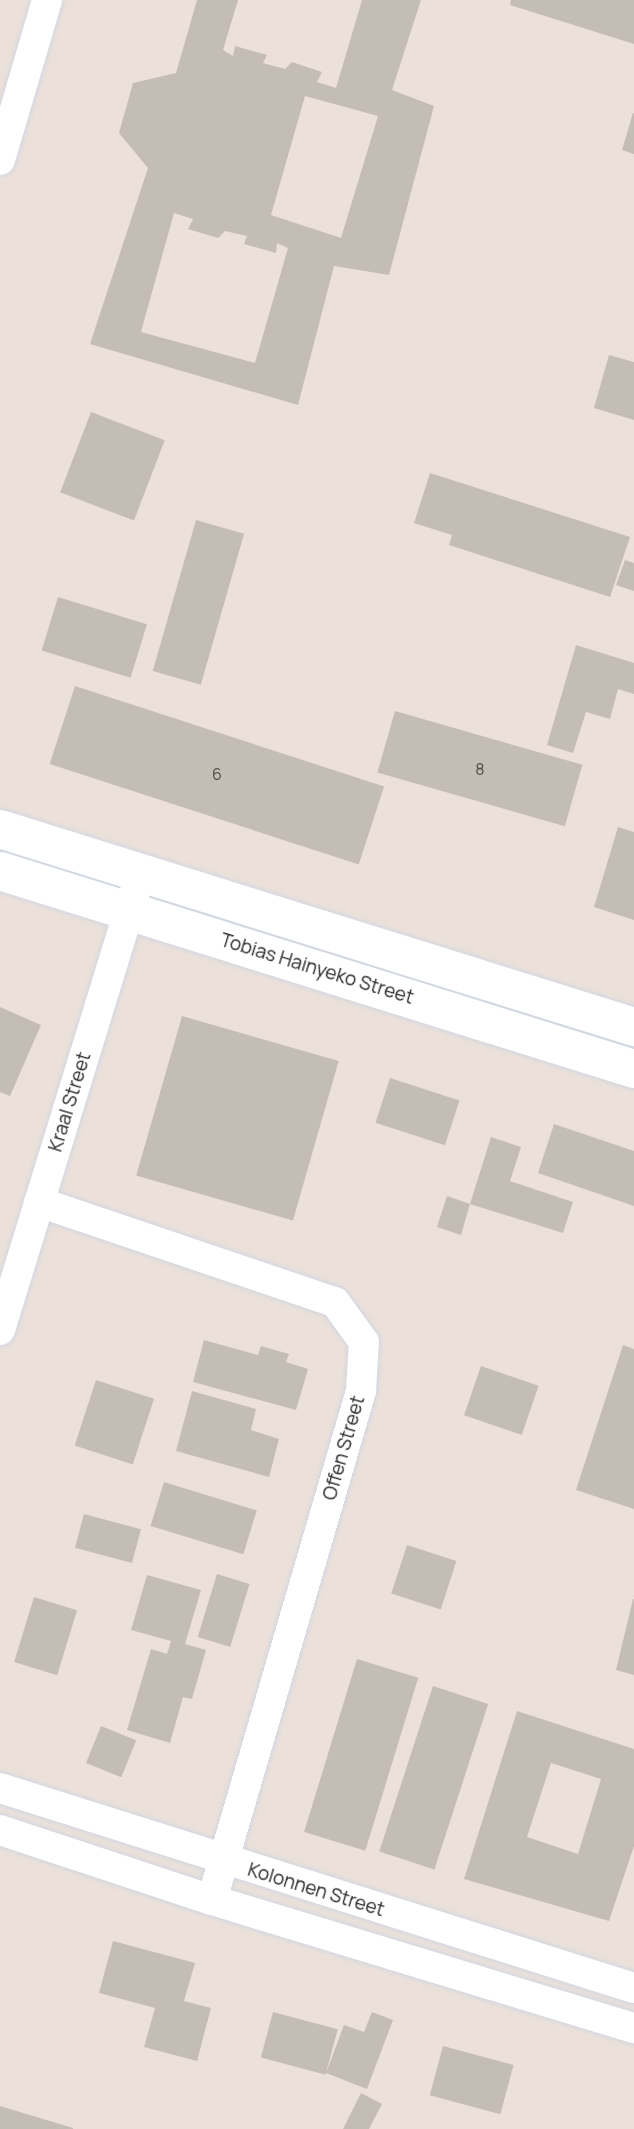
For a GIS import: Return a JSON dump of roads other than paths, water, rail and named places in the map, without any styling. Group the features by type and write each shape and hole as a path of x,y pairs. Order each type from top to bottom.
{"street":[{"path":"0,160 47,0"},
{"name":"Tobias Hainyeko Street","path":"0,829 140,875 634,1027"},
{"name":"Tobias Hainyeko Street","path":"0,871 634,1069"},
{"name":"Kraal Street","path":"0,1330 140,875"},
{"name":"Offen Street","path":"39,1202 335,1302 364,1342 360,1391 221,1861 212,1900"},
{"name":"Kolonnen Street","path":"0,1788 221,1861 634,1987"},
{"name":"Kolonnen Street","path":"0,1830 212,1900 634,2028"}]}
